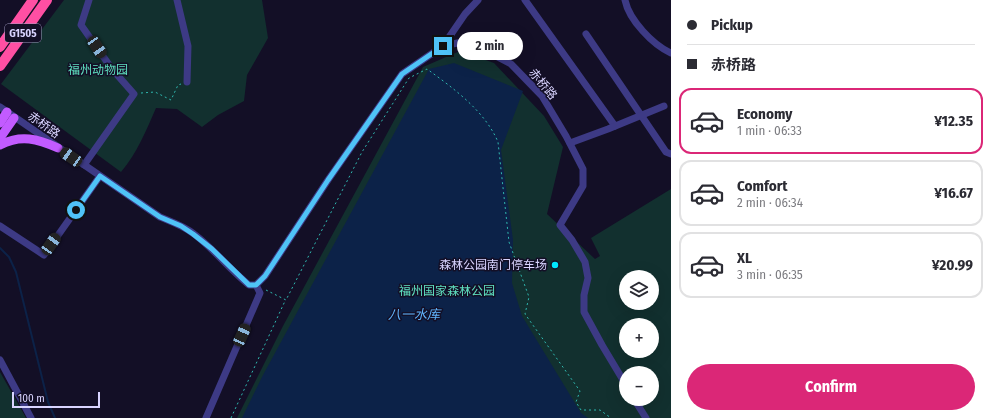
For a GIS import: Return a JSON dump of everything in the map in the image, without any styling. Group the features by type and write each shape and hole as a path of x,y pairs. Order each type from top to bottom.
{"highway":[{"name":"G1505","path":"0,47 33,0"},
{"name":"G1505","path":"0,66 47,0"}],"main road":[{"path":"0,123 7,112"},
{"path":"0,138 7,112"},
{"path":"0,145 15,139 39,140 58,148"}],"street":[{"path":"84,166 134,94 112,70 81,25 89,0"},
{"path":"177,0 188,46 187,82"},
{"path":"443,46 465,14 478,0"},
{"path":"526,0 615,126"},
{"path":"625,0 635,20 648,38 671,53"},
{"path":"586,34 666,152 671,154"},
{"name":"赤桥路","path":"7,112 160,217 181,226 193,234 212,249 249,285 256,285 265,276 328,180 402,74 443,46 467,40 511,64 542,96 570,143 583,169 583,186 560,225 572,240 585,262 588,278 584,295 584,312 619,373"},
{"path":"570,143 664,106"},
{"path":"0,226 44,255 100,176"},
{"path":"206,418 260,293 256,285"},
{"path":"0,360 31,418"},
{"path":"638,406 646,418"}],"path":[{"path":"231,418 286,300 362,152 409,78 427,69 457,91 494,132 498,142 509,242 529,297 525,314 580,391 576,402 581,410 600,410 612,418"},
{"path":"134,94 155,92 171,100 178,85 187,82"},
{"path":"256,285 286,300"}],"green space":[{"name":"福州动物园","path":"64,0 262,0 268,38 247,75 244,101 218,115 202,127 177,109 156,108 145,133 127,165 121,172 1,84"},
{"name":"八一水库","path":"460,51 494,63 544,116 563,147 547,214 595,259 600,256 591,238 671,189 671,418 237,418 283,326 423,67"},
{"path":"0,372 26,418 0,418"}],"water":[{"name":"八一水库","path":"454,63 523,91 501,150 513,240 512,283 522,316 581,413 588,418 242,418 262,377 429,69"}],"waterway":[{"path":"0,248 9,257 16,272 48,402 55,418"}],"place":[{"name":"森林公园南门停车场","path":"555,265"}],"route":[{"path":"76,210 100,176 160,217 181,226 193,234 212,249 249,285 256,285 265,276 328,180 402,74 443,46"}],"park label":[{"name":"福州国家森林公园","path":"447,291"}]}
